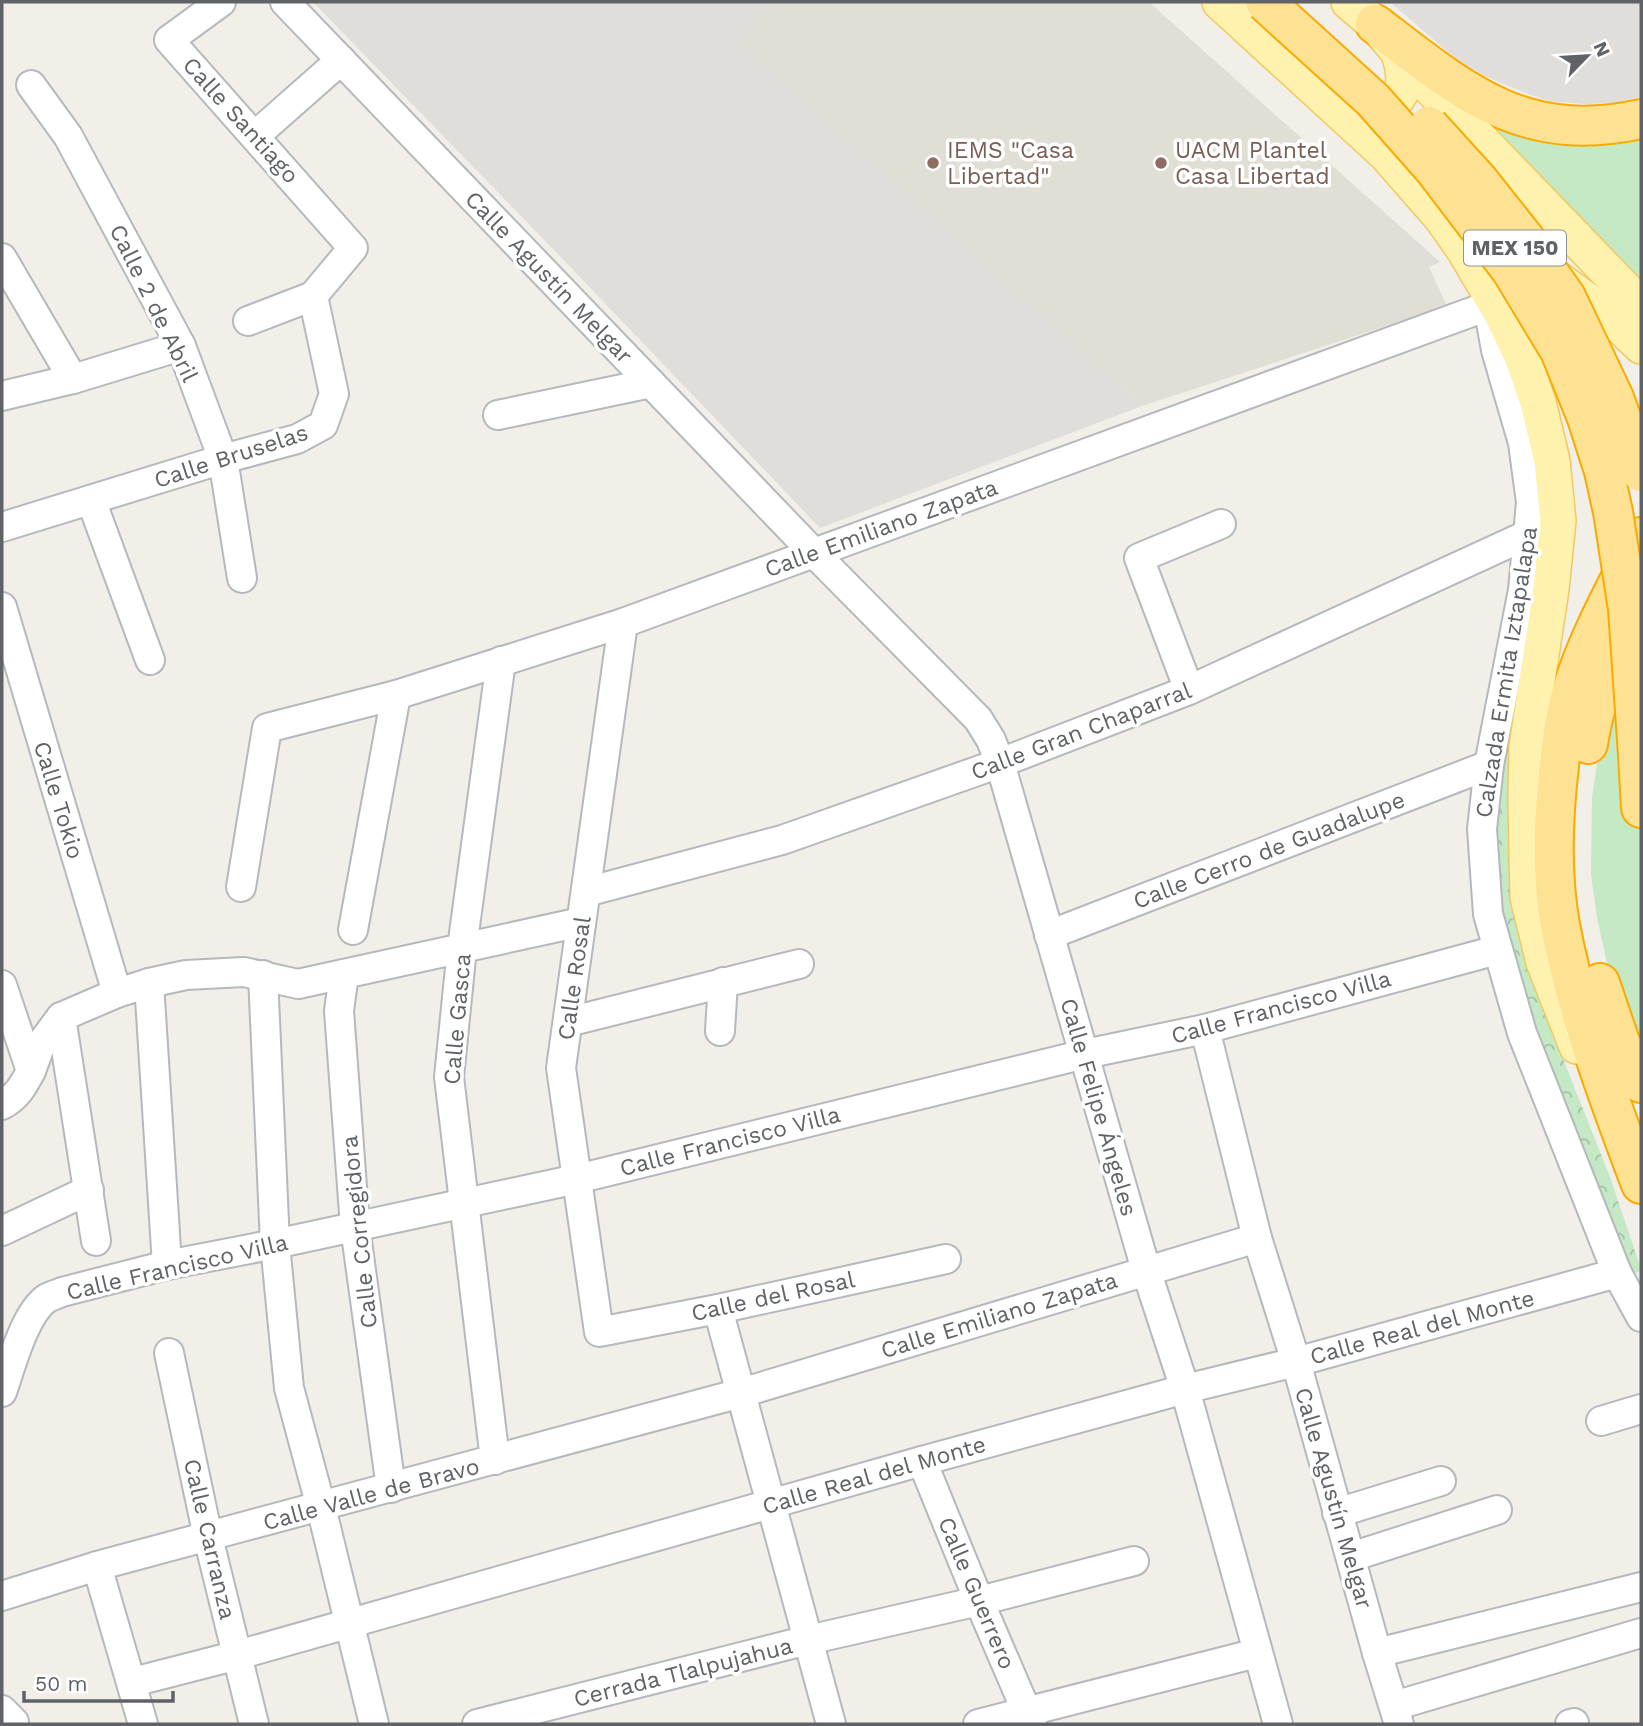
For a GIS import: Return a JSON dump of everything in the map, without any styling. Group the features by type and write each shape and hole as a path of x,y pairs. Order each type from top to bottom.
{"highway":[{"path":"1265,2 1373,100 1434,169 1510,270 1560,352 1587,418 1604,471 1613,512 1628,609 1641,808"},
{"path":"1297,2 1381,78 1437,134 1525,239 1566,297 1614,398 1641,472"},
{"path":"1374,25 1444,76 1487,103 1529,120 1597,126 1641,119"},
{"path":"1625,1092 1576,991 1560,923 1555,861 1555,796 1563,731 1577,672 1641,537"},
{"path":"1625,1092 1620,1042 1601,985 1578,873 1581,805 1592,720 1606,672 1641,591"},
{"path":"1638,755 1641,701"},
{"name":"Calzada Ermita Iztapalapa","path":"1625,1092 1641,1184"}],"main road":[{"name":"Calzada Ermita Iztapalapa","path":"1220,2 1386,154 1441,218 1465,251 1522,356 1538,402 1552,461 1529,646 1528,897 1544,962 1572,1038 1625,1092"},
{"path":"1322,96 1349,106 1372,109 1391,103 1404,89 1404,65 1374,25"},
{"path":"1374,25 1424,81 1641,306"},
{"name":"MEX 150","path":"1386,154 1615,321 1641,346"}],"street":[{"name":"Calle Santiago","path":"221,2 169,40 256,135 353,248 313,296"},
{"name":"Calle Agustín Melgar","path":"285,2 813,552"},
{"path":"256,135 341,60"},
{"name":"Calle 2 de Abril","path":"31,85 68,136 181,346 223,458 242,578"},
{"path":"2,258 73,379"},
{"path":"248,321 313,296"},
{"name":"Calle Bruselas","path":"2,527 223,458 297,439 323,425 334,394 313,296"},
{"name":"Calle Emiliano Zapata","path":"241,887 267,728 396,695 623,623 1492,304"},
{"path":"2,396 73,379 181,346"},
{"path":"498,415 651,383"},
{"path":"90,500 150,660"},
{"path":"1189,691 1139,558 1221,524"},
{"name":"Calle Gran Chaparral","path":"586,892 782,840 1189,691 1543,528"},
{"name":"Calle Felipe Ángeles","path":"813,552 978,719 1000,762 1146,1270 1185,1389 1278,1724"},
{"name":"Calle Tokio","path":"2,607 117,993"},
{"name":"Calle Rosal","path":"599,1332 561,1068 623,623"},
{"name":"Calzada Ermita Iztapalapa","path":"1529,646 1489,765 1482,829 1488,914 1522,1032 1617,1273 1641,1317"},
{"name":"Calle Gasca","path":"495,1460 462,1204 449,1077 462,948 501,661"},
{"path":"353,930 396,695"},
{"name":"Calle Cerro de Guadalupe","path":"1049,935 1489,765"},
{"path":"2,1105 13,1099 27,1079 41,1044 61,1017 117,993 186,975 214,972 244,972 298,985 581,922"},
{"name":"Calle Francisco Villa","path":"4,1381 26,1327 47,1298 167,1265 578,1179 1085,1054 1205,1029 1497,950"},
{"path":"568,1022 799,964"},
{"name":"Calle Corregidora","path":"344,974 339,1011 355,1227 391,1488"},
{"path":"263,975 275,1244 289,1388 374,1724"},
{"path":"719,1031 723,982"},
{"path":"149,984 167,1265"},
{"path":"2,985 27,1079"},
{"path":"61,1017 96,1241"},
{"name":"Calle Agustín Melgar","path":"1205,1029 1257,1238 1296,1362 1377,1653 1397,1715"},
{"path":"2,1231 89,1190"},
{"name":"Calle Emiliano Zapata","path":"741,1393 1257,1238"},
{"name":"Calle del Rosal","path":"599,1332 946,1259"},
{"name":"Calle Real del Monte","path":"133,1682 238,1655 922,1461 1617,1273"},
{"path":"718,1309 831,1724"},
{"name":"Calle Carranza","path":"169,1353 208,1537 254,1724"},
{"name":"Calle Valle de Bravo","path":"2,1596 97,1566 741,1393"},
{"path":"1601,1421 1641,1409"},
{"name":"Calle Guerrero","path":"922,1461 1030,1717"},
{"path":"1337,1513 1441,1481"},
{"path":"1351,1558 1497,1510"},
{"path":"979,1601 1134,1561"},
{"path":"97,1566 144,1724"},
{"path":"1377,1653 1641,1587"},
{"name":"Cerrada Tlalpujahua","path":"477,1724 808,1640 979,1601"},
{"path":"1397,1715 1641,1633"},
{"path":"978,1724 1030,1717 1257,1653"}],"shaded area":[{"path":"313,2 775,2 740,42 1142,406 820,528"},
{"name":"UACM Plantel Casa Libertad","path":"775,2 1149,2 1440,262 1429,267 1447,306 1142,406 739,42"},
{"path":"1390,2 1641,2 1641,97 1613,103 1584,104 1549,101 1530,95 1487,77 1456,59"}],"green space":[{"path":"1465,103 1641,130 1641,279 1613,254"},
{"path":"1518,678 1525,681 1509,818 1511,849 1533,972 1546,1016 1610,1177 1641,1269 1628,1275 1530,1024 1507,947 1496,879 1495,803"},
{"path":"1627,684 1641,763 1641,1058 1610,976 1597,918 1591,874 1592,798 1603,721"}],"place":[{"name":"IEMS \"Casa Libertad\"","path":"933,163"},
{"name":"UACM Plantel Casa Libertad","path":"1161,163"}]}
